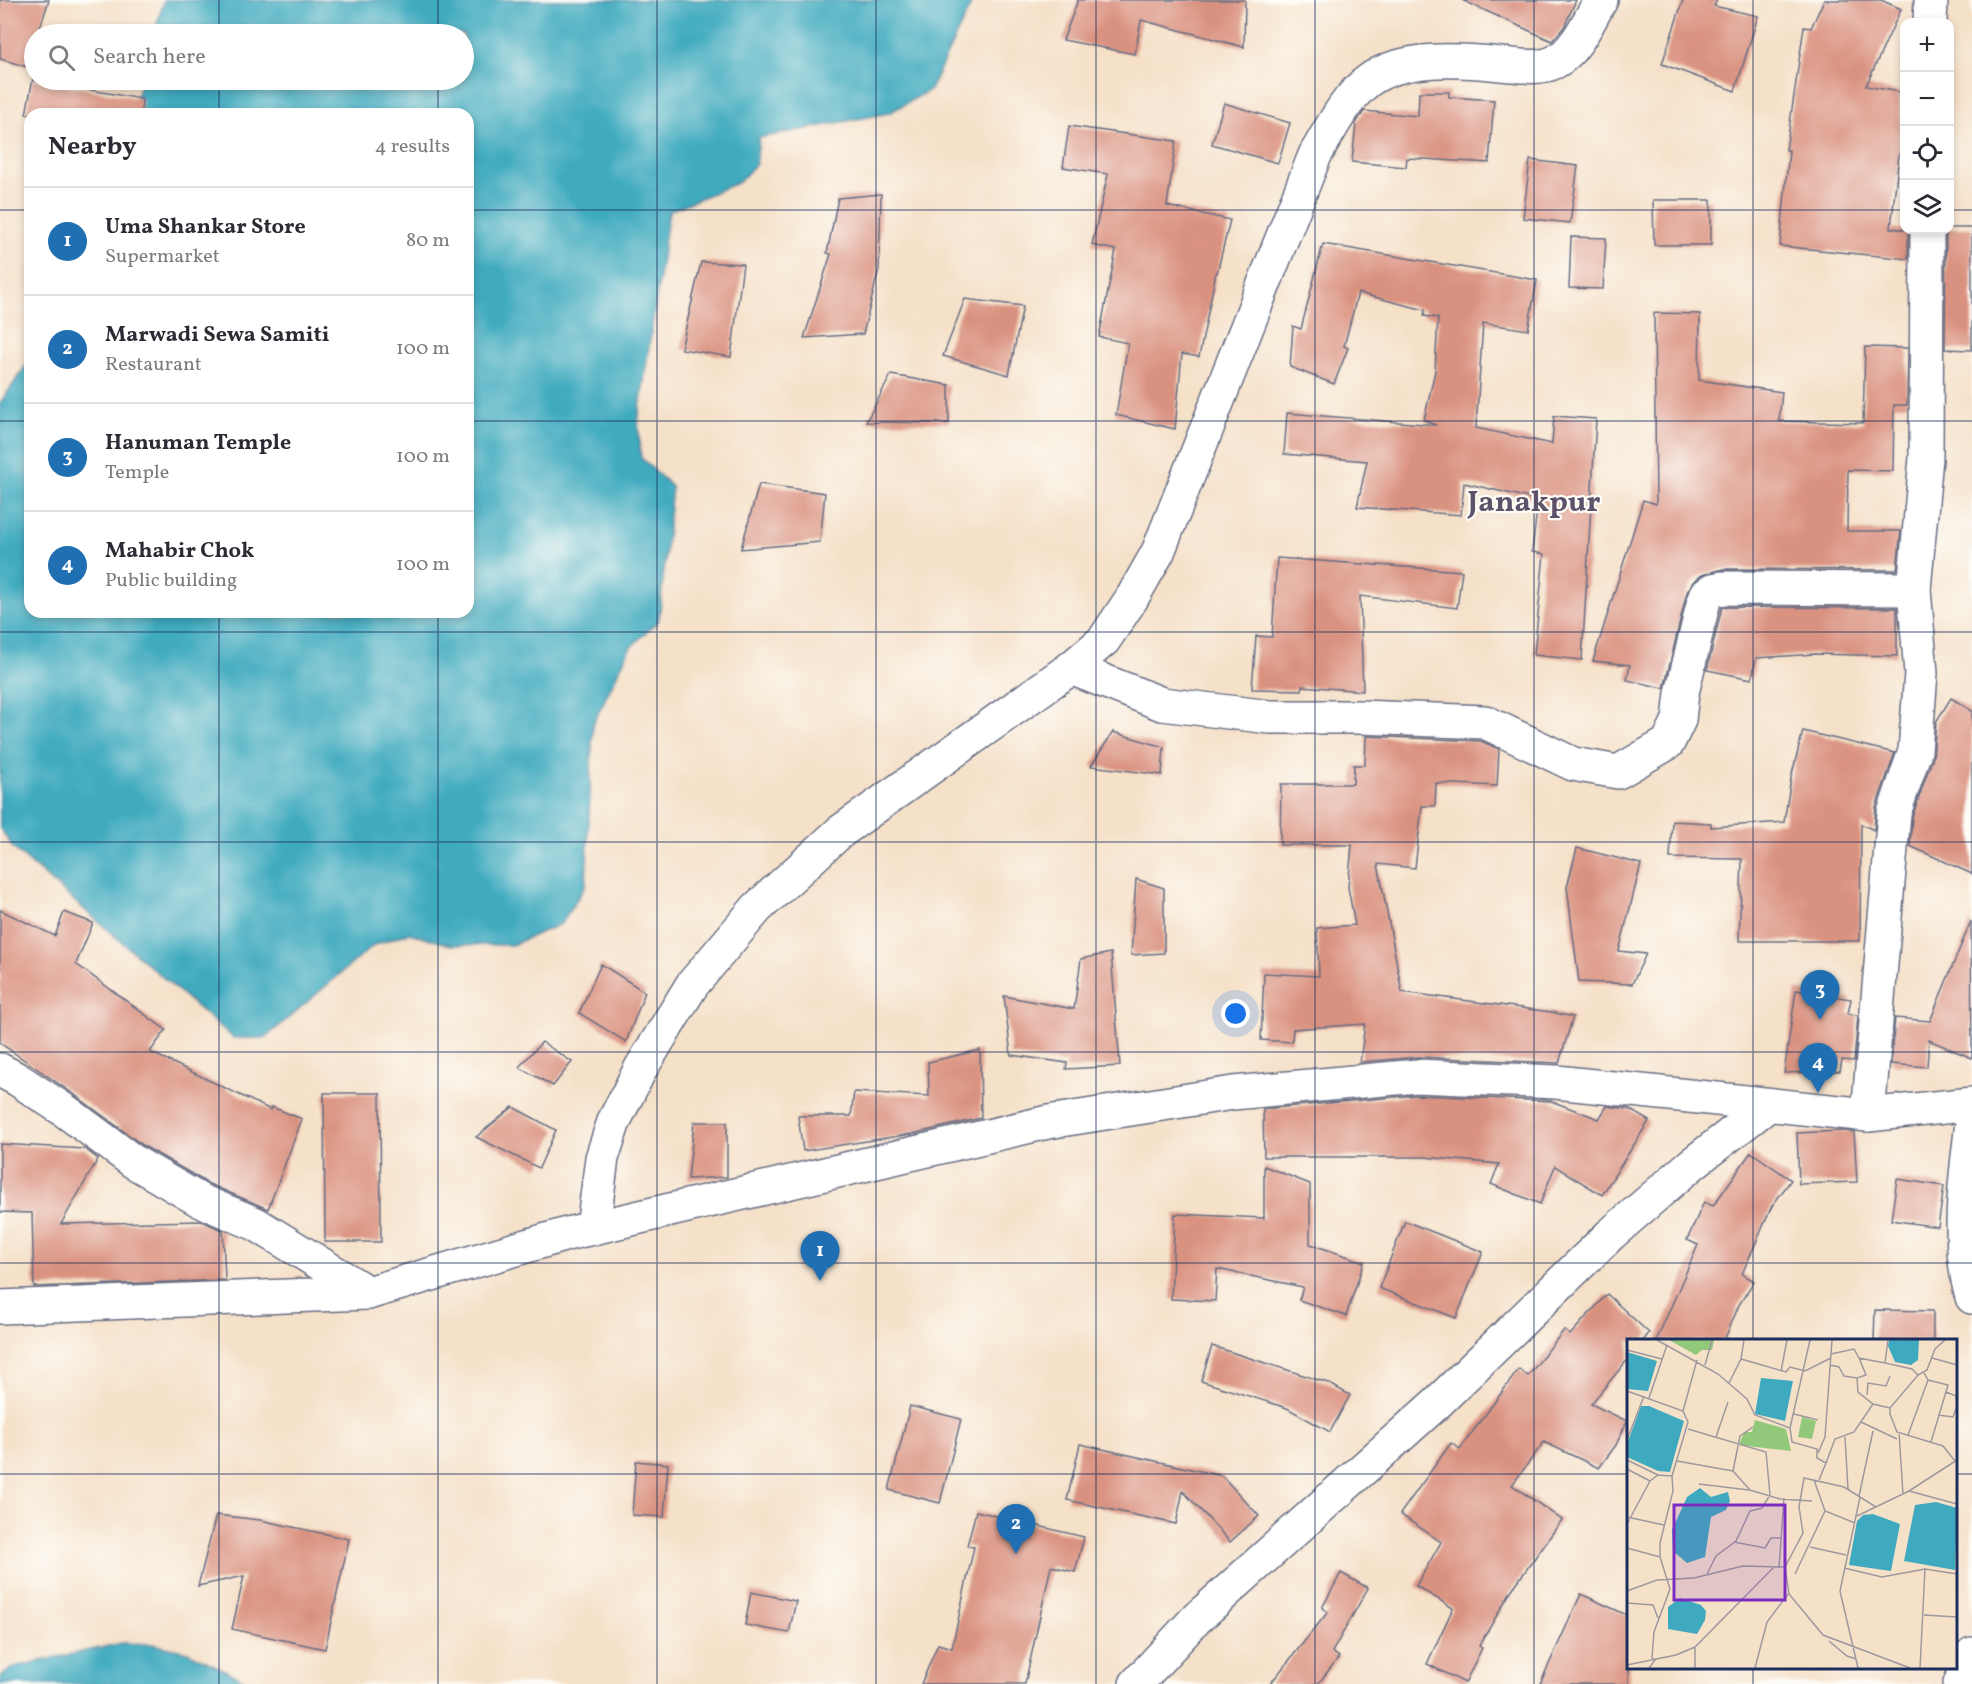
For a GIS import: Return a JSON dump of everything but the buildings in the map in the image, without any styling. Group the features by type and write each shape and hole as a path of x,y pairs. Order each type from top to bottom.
{"street":[{"path":"593,1228 602,1158 614,1121 641,1068 692,985 757,908 840,832 1071,668 1104,640 1132,598 1158,552 1315,155 1343,109 1368,81 1399,65 1458,60 1537,67 1555,62 1573,47 1600,0"},
{"path":"1930,18 1931,0"},
{"path":"1868,1115 1894,813 1915,751 1921,673 1914,589 1926,458 1927,234"},
{"path":"1071,668 1162,704 1270,717 1361,717 1485,722 1573,764 1618,772 1668,743 1679,720 1682,693 1705,596 1713,590 1723,588 1914,589"},
{"path":"0,1070 64,1110 134,1162 201,1201 255,1224 368,1293"},
{"path":"0,1307 368,1293 567,1234 1048,1122 1233,1093 1417,1076 1556,1082 1868,1115 1972,1104"},
{"path":"1136,1684 1196,1619 1438,1402 1610,1235 1692,1164 1767,1106"},
{"path":"1972,1123 1963,1204 1965,1248 1972,1297"},
{"path":"1960,1684 1972,1654"}],"water":[{"path":"164,0 973,0 930,90 889,113 759,138 756,164 739,182 669,211 638,422 641,458 672,487 659,620 630,648 593,724 586,885 561,924 512,945 451,945 409,933 374,945 265,1038 233,1038 13,848 0,828 0,403 24,369 24,618 474,618 474,108 133,108 138,90 474,90 474,24 157,24"},
{"path":"122,1643 153,1644 188,1652 253,1684 0,1684 0,1677 14,1667"}],"place":[{"name":"Hanuman Temple","path":"1820,1020"},
{"name":"Mahabir Chok","path":"1818,1093"},
{"name":"Uma Shankar Store","path":"820,1281"},
{"name":"Marwadi Sewa Samiti","path":"1016,1554"}],"district":[{"name":"Janakpur","path":"1534,503"}]}
